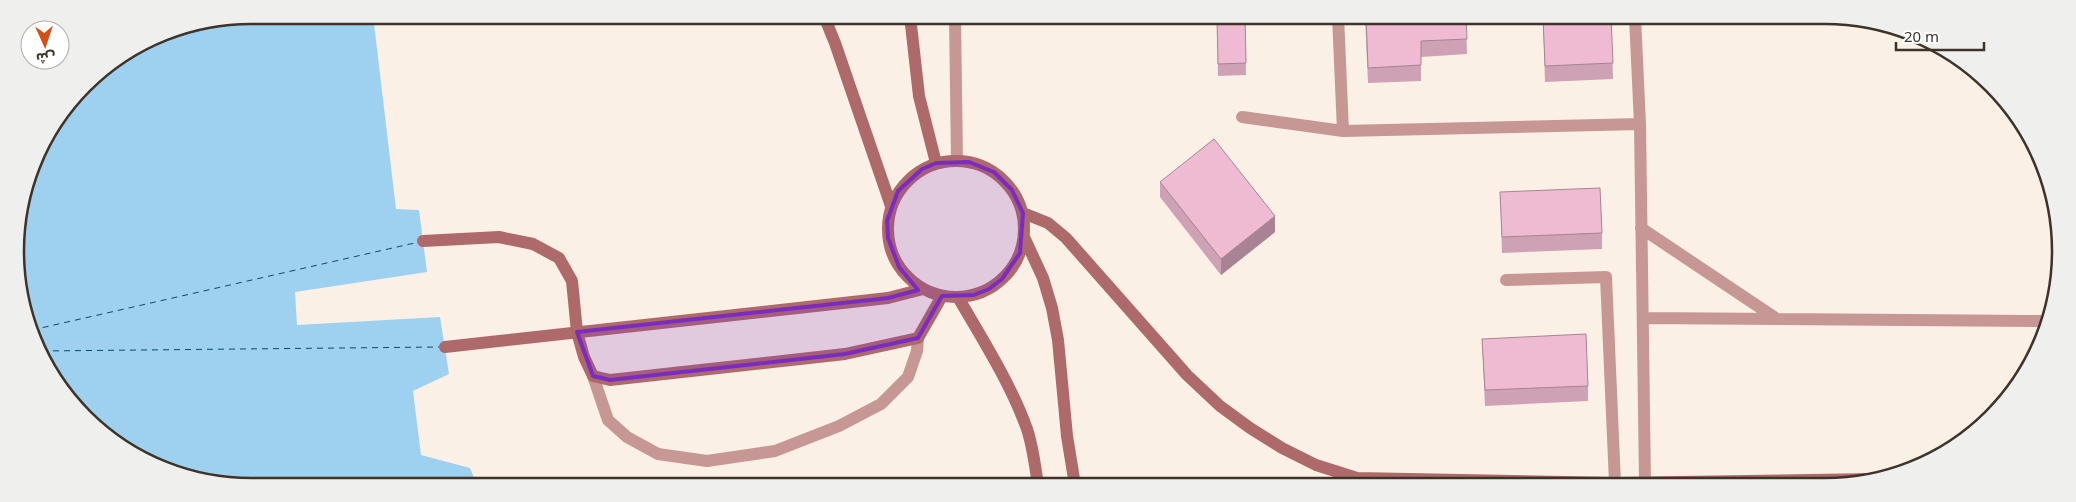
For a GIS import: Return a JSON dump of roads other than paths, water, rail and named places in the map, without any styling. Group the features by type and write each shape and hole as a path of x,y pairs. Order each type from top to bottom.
{"main road":[{"path":"827,24 891,206"},
{"path":"911,24 919,96 936,163"},
{"path":"957,160 982,166 1004,179 1012,190 1023,213 1024,237 1013,267 1002,279 982,292 958,297 942,296 923,289 910,280 899,267 892,253 888,238 887,221 898,191 922,169 936,163 957,160"},
{"path":"1023,213 1048,224 1066,238 1187,375 1220,406 1250,428 1316,466 1357,478"},
{"path":"423,241 499,237 533,244 559,258 572,281 577,332 584,357 593,376 610,380 845,354 918,338 942,296"},
{"path":"1024,237 1042,278 1052,308 1058,340 1067,436 1074,478"},
{"path":"445,346 888,298 923,289"},
{"path":"958,297 1014,400 1031,444 1037,478"}],"street":[{"path":"955,24 957,160"},
{"path":"1338,24 1343,131"},
{"path":"1635,24 1640,124 1645,478"},
{"path":"1242,117 1343,131 1640,124"},
{"path":"1641,228 1777,319"},
{"path":"1506,280 1606,278 1616,478"},
{"path":"1643,318 2041,321"},
{"path":"593,376 608,420 627,437 658,454 706,461 775,451 839,426 881,404 908,378 917,351 918,338"}],"water":[{"path":"236,24 374,24 396,209 419,210 427,272 295,292 297,325 440,317 449,374 413,391 421,455 470,468 474,478 236,478 207,474 192,471 150,455 125,440 90,412 54,365 41,338 28,295 24,266 24,236 31,192 47,150 62,125 90,90 137,54 164,41 192,31"}]}
